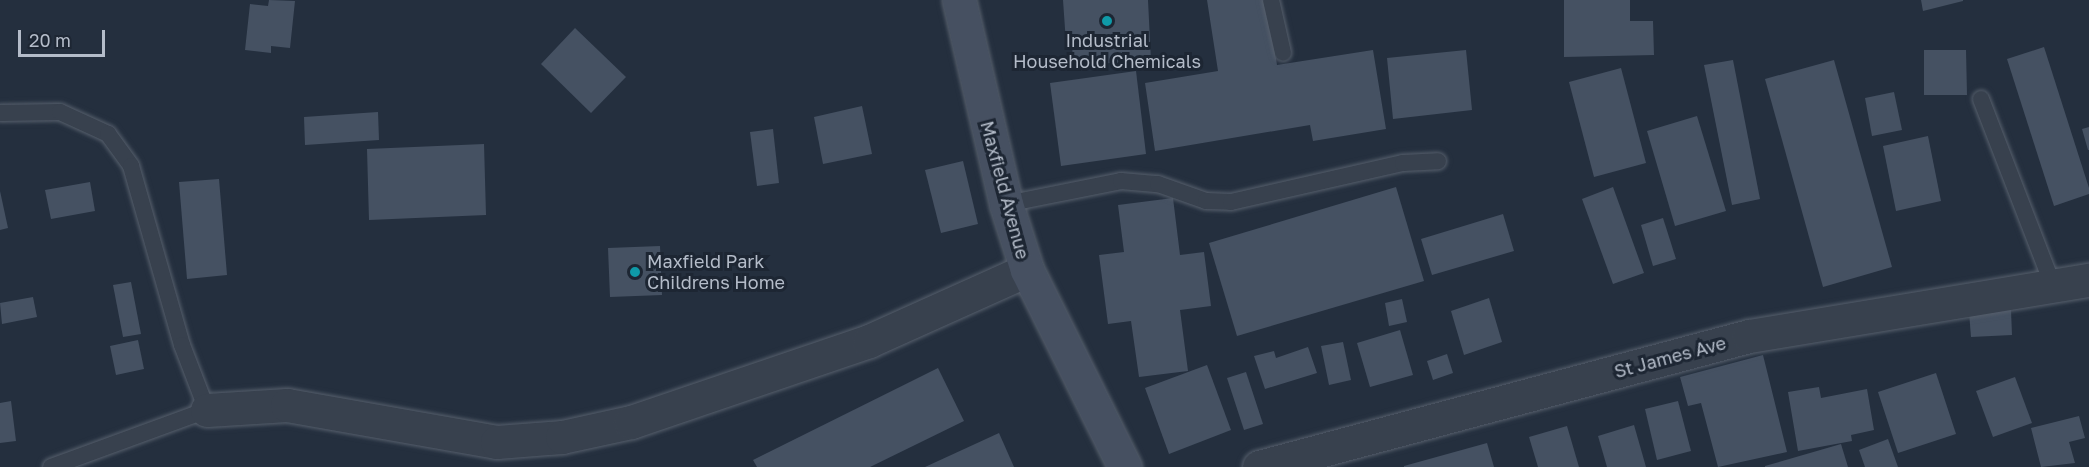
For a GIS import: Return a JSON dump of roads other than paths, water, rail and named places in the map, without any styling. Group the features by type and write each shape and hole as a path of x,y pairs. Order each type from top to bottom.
{"main road":[{"name":"Maxfield Avenue","path":"959,0 1006,204 1027,270 1125,467"}],"street":[{"path":"207,410 287,405 497,442 562,437 631,422 869,340 1027,270"},
{"name":"St James Ave","path":"1258,467 1749,336 2089,280"}],"lane":[{"path":"1271,0 1282,53"},
{"path":"1981,99 2053,286"},
{"path":"0,113 60,112 108,134 131,166 182,345 207,410 51,467"},
{"path":"1006,204 1121,181 1158,184 1206,201 1232,202 1403,163 1438,161"}],"place":[{"name":"Industrial Household Chemicals","path":"1107,21"},
{"name":"Maxfield Park Childrens Home","path":"635,272"}]}
